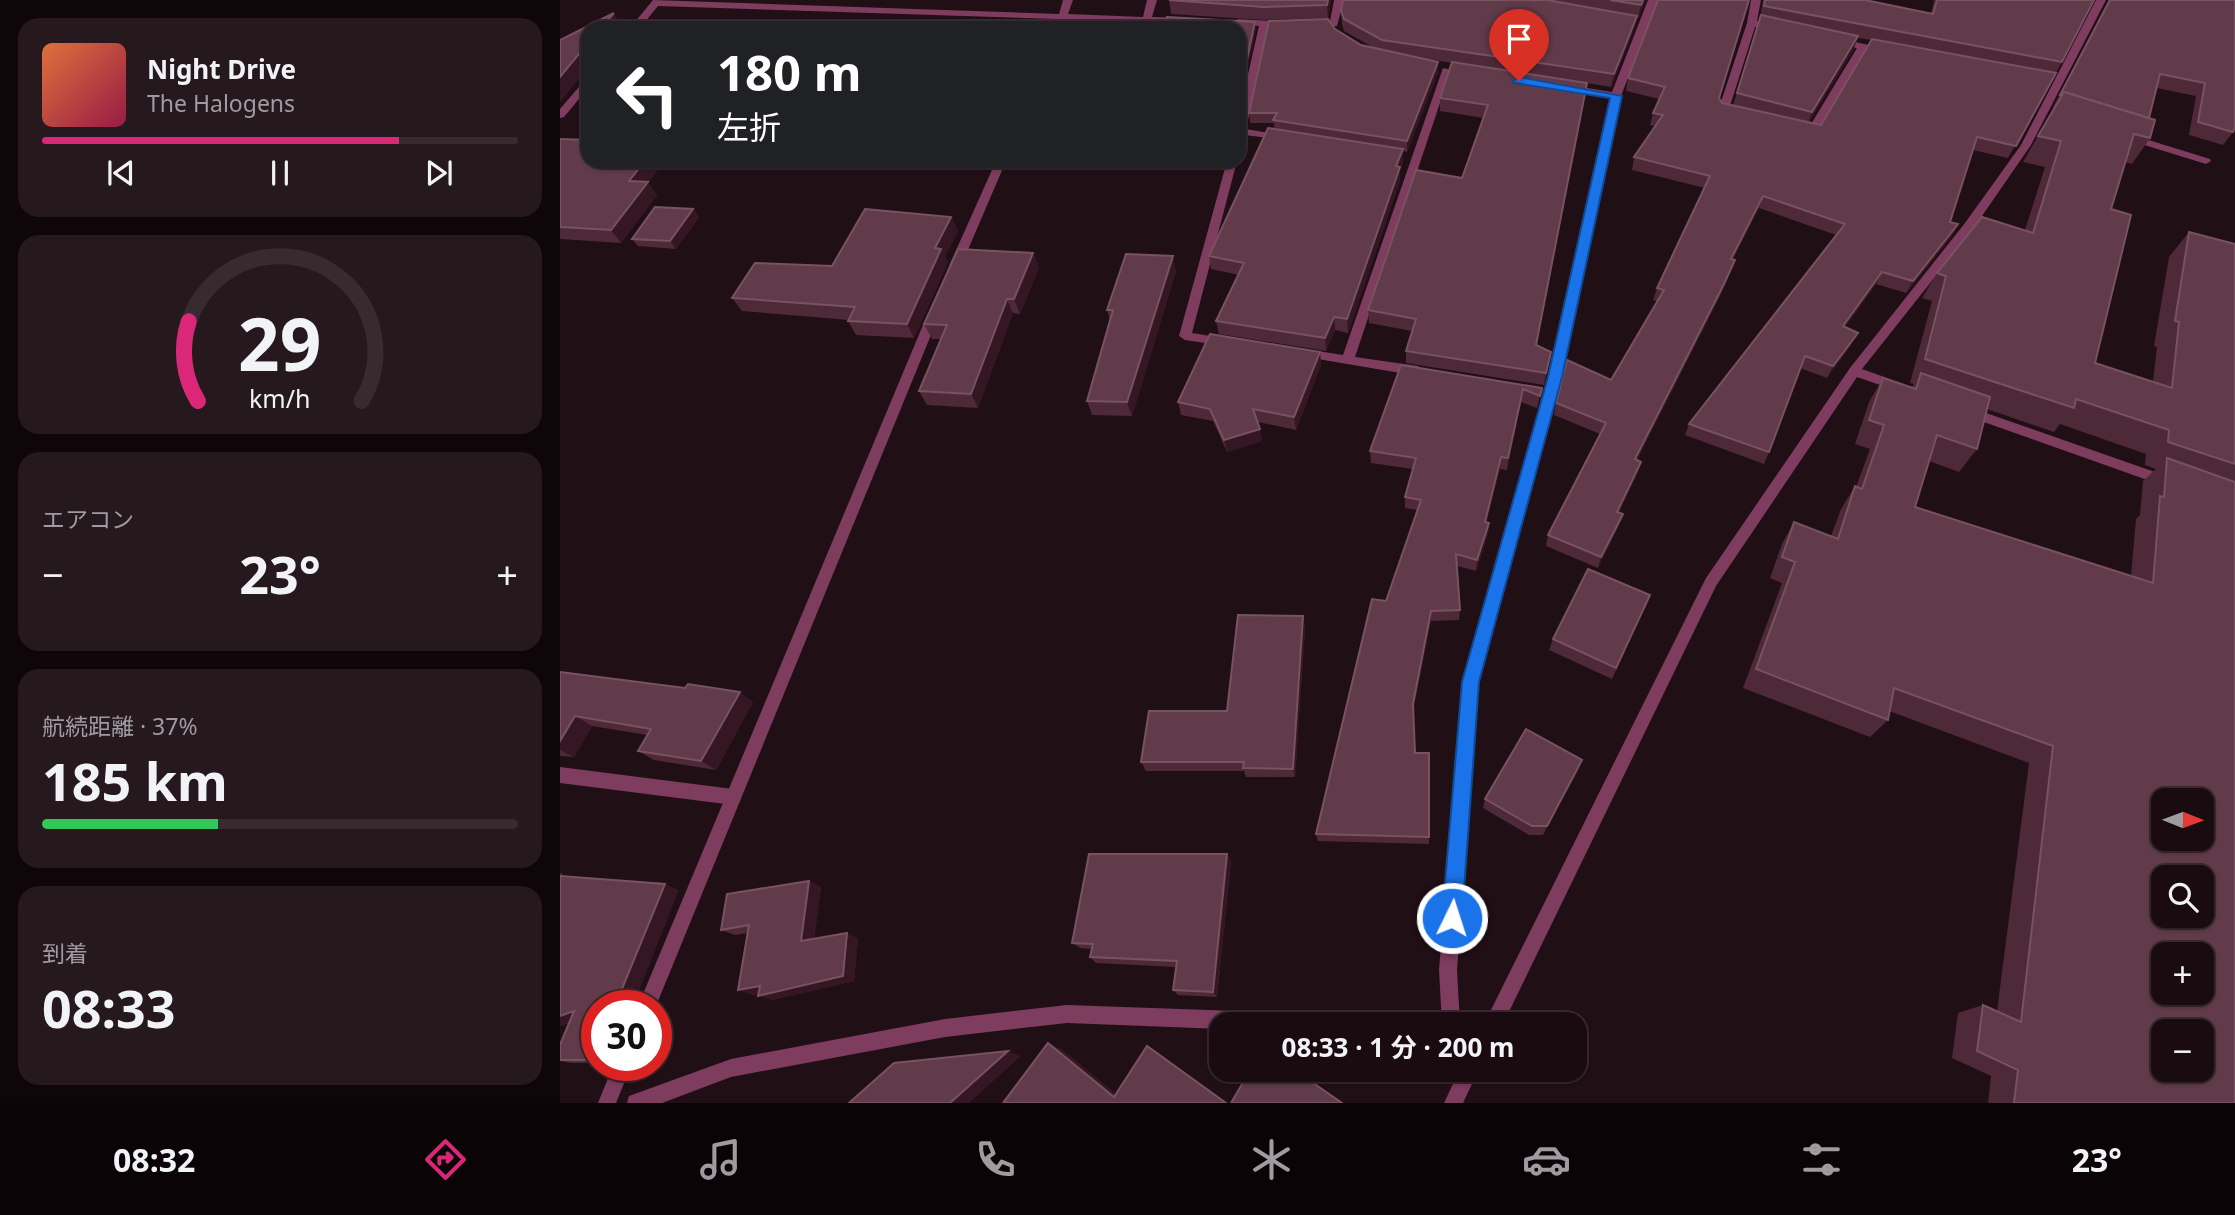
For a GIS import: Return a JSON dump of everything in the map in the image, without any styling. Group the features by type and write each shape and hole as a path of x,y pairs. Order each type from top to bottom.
{"street":[{"path":"1062,21 1068,0"},
{"path":"1147,20 1152,0"},
{"path":"1338,35 1334,24 1339,0"},
{"path":"1450,1012 1448,970 1471,682 1616,96 1637,23 1653,0"},
{"path":"1748,117 1723,111 1752,23 1756,0"},
{"path":"1499,1012 1711,582 1854,371 1969,226 2026,145 2101,0"},
{"path":"641,21 657,2 1157,21"},
{"path":"1752,23 1789,31"},
{"path":"1246,24 1292,25"},
{"path":"1306,25 1334,24"},
{"path":"1246,107 1264,26"},
{"path":"1826,38 1902,53"},
{"path":"1799,130 1811,133 1863,46"},
{"path":"1432,67 1459,72"},
{"path":"1348,359 1446,69"},
{"path":"2046,80 2059,82"},
{"path":"1551,86 1616,96"},
{"path":"560,115 581,90"},
{"path":"2044,111 2057,115"},
{"path":"2119,134 2206,160"},
{"path":"1246,135 1294,140"},
{"path":"1402,157 1415,159"},
{"path":"654,990 945,288 998,168"},
{"path":"1230,168 1185,336 1239,344"},
{"path":"1293,352 1429,373"},
{"path":"1854,371 1918,394"},
{"path":"1956,407 2185,489"},
{"path":"560,775 733,797"},
{"path":"636,1103 731,1068 945,1028 1067,1014 1209,1019"},
{"path":"607,1103 616,1081"}],"building":[{"path":"1169,0 1328,0 1327,5 1263,7"},
{"path":"1343,0 1547,0 1637,16 1614,74 1382,40 1344,19 1341,11"},
{"path":"1610,0 1643,0 1641,5"},
{"path":"1658,0 1749,0 1719,98 1722,103 1821,125 1872,39 2056,73 2016,146 1977,137 1950,222 1958,224 1913,281 1882,272 1843,326 1858,333 1833,366 1805,356 1769,452 1689,424 1845,224 1763,196 1731,259 1735,260 1724,284 1635,459 1641,462 1617,512 1623,514 1601,557 1548,535 1606,423 1556,403 1567,360 1611,380 1664,290 1657,288 1710,176 1634,157 1663,115 1653,113 1665,87 1628,78"},
{"path":"1765,0 1865,0 1933,14 1937,0 2094,0 2062,62 1764,6"},
{"path":"2110,0 2235,0 2233,132 2198,122 2205,83 2160,74 2149,118 2064,92 2060,95"},
{"path":"614,13 607,21 598,21"},
{"path":"1761,15 1858,36 1812,112 1737,93"},
{"path":"1167,17 1237,21 1166,21"},
{"path":"1328,19 1335,29 1361,45 1438,62 1407,141 1273,120 1277,113 1249,113 1269,21"},
{"path":"1246,21 1255,22 1246,64"},
{"path":"581,30 581,52 560,77 560,40"},
{"path":"1452,62 1587,83 1536,345 1551,352 1546,373 1406,351 1416,319 1368,310 1416,170 1462,178 1488,105 1440,98"},
{"path":"2064,92 2155,120 2150,138 2134,134 2111,209 2131,215 2095,363 2172,388 2179,322 2175,321 2189,232 2235,244 2235,464 2168,442 2169,430 2076,399 2074,408 1925,359 1946,276 1937,273 1982,217 2033,233 2061,141 2038,136"},
{"path":"1268,128 1403,149 1396,166 1400,167 1347,319 1334,317 1325,338 1216,321 1244,263 1209,256"},
{"path":"560,139 581,140 581,168 639,168 629,181 648,182 611,230 560,227"},
{"path":"655,207 693,209 670,241 632,239"},
{"path":"865,209 951,217 935,248 941,249 907,324 848,321 855,307 732,298 755,263 832,266"},
{"path":"958,249 1033,253 1014,299 1007,299 971,394 919,391 947,325 924,324"},
{"path":"1126,254 1173,256 1127,402 1087,401 1113,310 1107,310"},
{"path":"1210,334 1320,352 1294,417 1253,409 1260,429 1224,440 1210,409 1178,402"},
{"path":"1401,365 1542,388 1540,396 1523,389 1508,458 1501,457 1485,522 1489,523 1477,560 1456,554 1460,610 1431,611 1413,704 1415,753 1429,753 1429,837 1316,834 1372,599 1386,601 1421,500 1405,497 1416,458 1370,451"},
{"path":"1921,373 1990,397 1977,449 1937,435 1915,507 2153,583 2160,496 2164,497 2167,458 2235,482 2235,1103 2014,1103 2018,1070 1977,1051 1983,1005 2021,1022 2053,746 1894,688 1888,720 1756,669 1795,562 1782,557 1794,522 1838,539 1855,486 1862,489 1884,425 1869,420 1883,378 1916,389"},
{"path":"1588,569 1650,595 1616,668 1553,639"},
{"path":"1238,615 1303,616 1293,769 1243,768 1244,762 1141,762 1149,711 1227,711"},
{"path":"560,672 685,688 688,684 740,692 701,761 638,751 651,729 575,716 560,741"},
{"path":"1526,729 1582,760 1547,826 1532,826 1485,799"},
{"path":"1089,854 1227,854 1213,992 1173,990 1177,961 1090,957 1093,944 1072,943"},
{"path":"560,876 665,884 622,990 581,990 581,1060 560,1060 560,1045 574,1011 560,1016"},
{"path":"809,881 801,941 847,933 843,976 758,996 760,986 738,990 749,925 721,930 727,894"},
{"path":"1048,1043 1114,1097 1147,1046 1226,1103 1003,1103"},
{"path":"1008,1051 950,1103 849,1103 894,1063"},
{"path":"1243,1082 1312,1082 1342,1103 1231,1103"}],"route":[{"path":"1452,918 1471,682 1555,377 1616,96 1519,81"}]}
